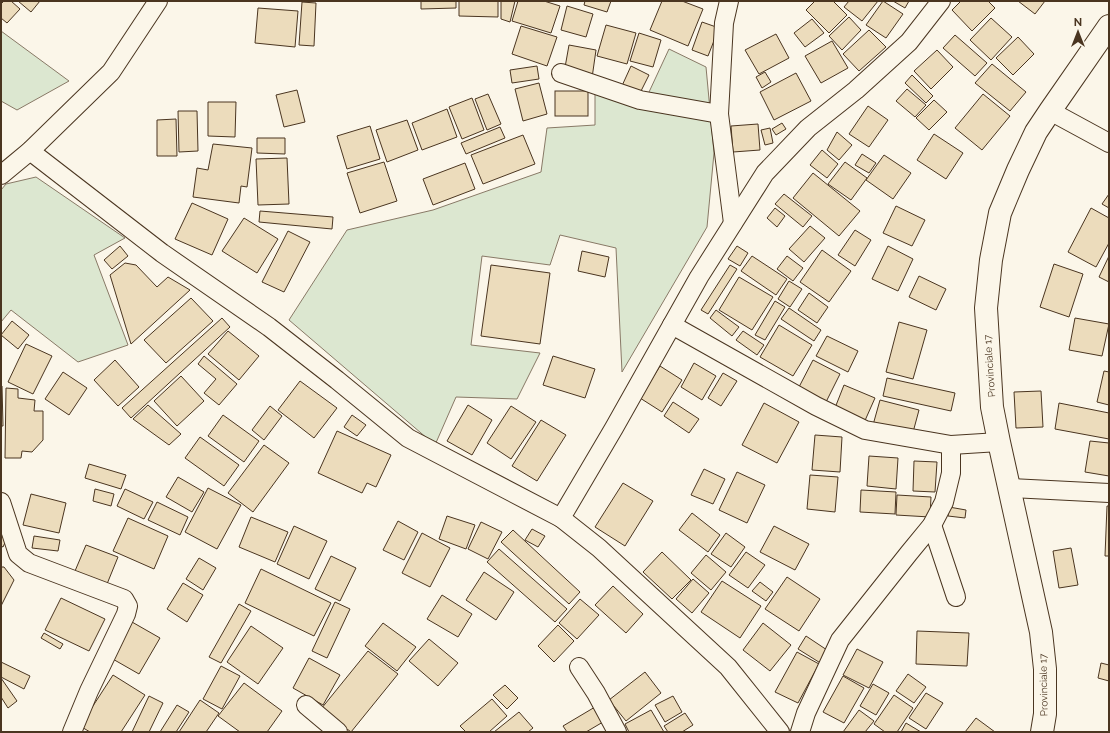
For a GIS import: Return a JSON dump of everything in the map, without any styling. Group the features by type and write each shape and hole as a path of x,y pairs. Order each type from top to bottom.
{"main road":[{"name":"Provinciale 17","path":"1042,732 1045,714 1045,669 1041,632 992,407 986,308 991,260 1000,213 1015,177 1036,132 1109,26"}],"street":[{"path":"1,175 30,151 111,72 158,1"},
{"path":"729,1 724,23 719,114 733,223"},
{"path":"561,518 614,428 699,277 765,173 808,128 856,90 909,42 941,1"},
{"path":"561,73 640,100 719,114"},
{"path":"1050,111 1109,143"},
{"path":"30,151 162,253 268,327 337,380 408,438 561,518 599,548 728,667 780,732"},
{"path":"672,325 816,406 865,430 951,445 999,442"},
{"path":"800,732 806,713 840,640 932,525 944,502 951,472 951,445"},
{"path":"1009,488 1109,493"},
{"path":"1,502 18,554 29,563 124,599 128,606 126,614 89,691 72,732"},
{"path":"932,525 956,597"},
{"path":"579,667 596,693 618,732"},
{"path":"306,705 338,732"}],"green space":[{"path":"1,31 69,81 17,110 1,101"},
{"path":"669,49 706,67 714,153 707,227 622,372 616,248 560,235 550,265 482,256 471,345 540,353 517,399 456,397 435,445 289,320 347,230 433,210 541,172 547,128 595,125 595,90 643,105"},
{"path":"36,177 125,238 94,255 128,345 78,362 11,310 1,322 1,190 6,184"}],"building":[{"path":"4,1 11,1 20,9 7,23 1,18 1,4"},
{"path":"18,1 40,1 31,12"},
{"path":"421,1 456,1 456,8 421,9"},
{"path":"459,1 498,1 498,17 459,16"},
{"path":"501,1 515,1 510,22 501,19"},
{"path":"518,1 544,1 560,6 551,33 512,21"},
{"path":"585,1 611,1 607,12 584,5"},
{"path":"662,1 682,1 703,9 688,46 650,30"},
{"path":"815,1 833,1 847,15 829,33 806,10"},
{"path":"849,1 878,1 862,21 844,7"},
{"path":"883,1 903,14 886,38 866,25"},
{"path":"893,1 909,1 905,8"},
{"path":"961,1 988,1 995,8 972,31 952,10"},
{"path":"1018,1 1045,1 1035,14"},
{"path":"302,2 316,3 314,46 299,45"},
{"path":"567,6 593,14 586,37 561,30"},
{"path":"258,8 298,11 295,47 255,43"},
{"path":"849,17 861,30 842,50 829,36"},
{"path":"991,18 1012,37 991,60 970,40"},
{"path":"812,19 824,33 805,47 794,33"},
{"path":"702,22 719,28 708,56 692,50"},
{"path":"606,25 636,33 627,64 597,56"},
{"path":"521,26 557,37 547,66 512,54"},
{"path":"869,30 886,47 859,71 843,54"},
{"path":"639,33 661,40 653,67 630,61"},
{"path":"776,34 789,58 759,74 745,50"},
{"path":"955,35 987,63 975,76 943,48"},
{"path":"1018,37 1034,54 1013,75 996,58"},
{"path":"832,41 848,68 821,83 805,56"},
{"path":"569,45 596,50 592,78 564,73"},
{"path":"937,50 953,67 931,89 914,71"},
{"path":"992,64 1026,92 1010,111 975,83"},
{"path":"537,66 539,79 512,83 510,70"},
{"path":"631,66 649,75 638,97 621,88"},
{"path":"765,72 771,82 762,88 756,77"},
{"path":"796,73 811,101 774,120 760,92"},
{"path":"912,75 933,96 926,103 905,83"},
{"path":"539,83 547,114 523,121 515,89"},
{"path":"907,89 926,105 915,117 896,101"},
{"path":"297,90 305,122 284,127 276,95"},
{"path":"555,91 588,91 588,116 555,116"},
{"path":"488,94 501,124 487,130 475,99"},
{"path":"983,94 1010,116 982,150 955,128"},
{"path":"472,98 484,130 462,139 449,107"},
{"path":"934,100 947,112 929,130 916,118"},
{"path":"208,102 236,102 235,137 208,136"},
{"path":"868,106 888,120 869,147 849,134"},
{"path":"447,109 457,137 422,150 412,123"},
{"path":"178,111 197,111 198,151 179,152"},
{"path":"176,119 177,156 157,156 157,120"},
{"path":"407,120 418,150 387,162 376,130"},
{"path":"782,123 786,129 776,135 772,129"},
{"path":"758,124 760,150 733,152 731,126"},
{"path":"370,126 380,159 347,169 337,136"},
{"path":"500,127 505,138 466,154 461,143"},
{"path":"770,128 773,143 765,145 761,130"},
{"path":"837,132 852,145 839,160 827,150"},
{"path":"934,134 963,153 946,179 917,160"},
{"path":"523,135 535,164 483,184 471,155"},
{"path":"257,138 285,138 285,154 257,153"},
{"path":"213,144 252,148 247,187 241,186 239,203 193,197 197,168 208,170"},
{"path":"822,150 838,164 827,178 810,165"},
{"path":"862,154 876,163 869,173 855,165"},
{"path":"884,155 911,173 893,199 866,180"},
{"path":"287,158 289,204 258,205 256,159"},
{"path":"384,162 397,201 360,213 347,173"},
{"path":"845,162 867,178 851,200 828,184"},
{"path":"465,163 475,189 433,205 423,179"},
{"path":"813,173 860,211 839,236 793,198"},
{"path":"784,194 812,216 803,227 775,204"},
{"path":"1109,194 1109,208 1102,204"},
{"path":"192,203 228,219 212,255 175,239"},
{"path":"896,206 925,220 912,246 883,233"},
{"path":"775,208 785,216 777,227 767,218"},
{"path":"1091,208 1109,218 1109,243 1096,267 1068,252"},
{"path":"260,211 333,217 332,229 259,222"},
{"path":"244,218 278,239 257,273 222,251"},
{"path":"810,226 825,238 804,262 789,249"},
{"path":"855,230 871,240 855,266 838,255"},
{"path":"288,231 310,242 284,292 262,282"},
{"path":"120,246 128,256 112,269 104,260"},
{"path":"737,246 748,253 740,266 728,259"},
{"path":"888,246 913,259 898,291 872,279"},
{"path":"822,250 851,271 829,302 800,282"},
{"path":"582,251 609,257 605,277 578,271"},
{"path":"752,256 787,279 776,295 741,271"},
{"path":"787,256 803,268 793,281 777,269"},
{"path":"1109,256 1109,282 1099,277"},
{"path":"125,263 136,265 157,287 168,277 190,290 131,344 110,275"},
{"path":"1054,264 1083,274 1069,317 1040,307"},
{"path":"491,265 550,273 540,344 481,336"},
{"path":"730,265 737,269 708,314 701,310"},
{"path":"919,276 946,289 936,310 909,297"},
{"path":"739,277 773,297 752,330 719,310"},
{"path":"789,281 802,289 790,307 778,299"},
{"path":"809,293 828,307 817,323 798,310"},
{"path":"191,298 213,321 166,363 144,340"},
{"path":"775,301 785,307 765,340 755,335"},
{"path":"789,308 821,330 814,341 781,319"},
{"path":"716,310 739,327 732,336 710,318"},
{"path":"222,318 230,327 131,418 122,408"},
{"path":"1075,318 1109,324 1102,356 1069,350"},
{"path":"12,321 29,335 18,349 1,335"},
{"path":"899,322 927,330 913,379 886,372"},
{"path":"779,325 812,345 793,376 760,357"},
{"path":"228,331 259,356 239,380 208,354"},
{"path":"743,331 764,345 757,355 736,340"},
{"path":"827,336 858,351 848,372 816,356"},
{"path":"26,344 52,356 33,394 8,382"},
{"path":"204,356 237,384 219,405 204,393 216,379 198,364"},
{"path":"553,356 595,369 585,398 543,385"},
{"path":"115,360 139,387 118,406 94,380"},
{"path":"813,360 840,374 826,402 799,387"},
{"path":"694,363 716,376 702,400 681,387"},
{"path":"660,366 682,380 662,412 640,398"},
{"path":"1104,371 1109,372 1109,405 1097,402"},
{"path":"63,372 87,388 69,415 45,399"},
{"path":"723,373 737,381 721,406 708,398"},
{"path":"181,376 204,401 177,426 154,401"},
{"path":"887,378 955,393 951,411 883,396"},
{"path":"300,381 337,408 314,438 278,410"},
{"path":"844,385 875,398 863,425 833,413"},
{"path":"2,386 3,426 1,426"},
{"path":"6,388 18,389 18,398 35,400 34,411 43,411 43,440 32,452 22,451 21,458 5,458"},
{"path":"1041,391 1043,427 1016,428 1014,392"},
{"path":"880,400 919,410 912,436 873,425"},
{"path":"673,402 699,419 689,433 664,416"},
{"path":"764,403 799,422 777,463 742,445"},
{"path":"1059,403 1109,413 1109,439 1055,429"},
{"path":"148,405 181,434 169,445 133,419"},
{"path":"468,405 492,420 472,455 447,441"},
{"path":"270,406 282,416 264,440 252,430"},
{"path":"511,406 536,422 511,459 487,443"},
{"path":"223,415 259,441 244,462 208,436"},
{"path":"352,415 366,425 357,436 344,427"},
{"path":"541,420 566,435 537,481 512,466"},
{"path":"337,431 391,455 376,487 367,483 362,493 318,473"},
{"path":"815,435 842,437 840,472 812,470"},
{"path":"200,437 239,465 224,486 185,458"},
{"path":"1090,441 1109,443 1109,476 1085,472"},
{"path":"264,445 289,463 253,512 228,493"},
{"path":"869,456 898,458 896,489 867,486"},
{"path":"914,461 937,462 935,492 913,491"},
{"path":"89,464 126,475 121,489 85,478"},
{"path":"704,469 725,479 713,504 691,495"},
{"path":"737,472 765,485 747,523 719,510"},
{"path":"810,475 838,477 835,512 807,509"},
{"path":"178,477 204,492 192,512 166,497"},
{"path":"623,483 653,501 625,546 595,527"},
{"path":"208,488 241,505 217,549 185,532"},
{"path":"95,489 114,494 111,506 93,501"},
{"path":"125,489 153,502 144,519 117,506"},
{"path":"861,490 896,492 895,514 860,512"},
{"path":"31,494 66,503 59,533 23,525"},
{"path":"897,495 931,497 930,517 896,515"},
{"path":"157,502 188,517 180,535 148,520"},
{"path":"1107,506 1109,506 1109,556 1105,556"},
{"path":"949,507 966,510 965,518 948,516"},
{"path":"692,513 720,535 708,552 679,530"},
{"path":"447,516 475,525 466,549 439,539"},
{"path":"251,517 288,532 275,562 239,547"},
{"path":"128,518 168,536 154,569 113,551"},
{"path":"398,521 418,532 404,560 383,550"},
{"path":"481,522 502,532 488,559 468,549"},
{"path":"294,526 327,541 309,579 277,564"},
{"path":"774,526 809,544 795,570 760,552"},
{"path":"532,529 545,536 538,547 525,540"},
{"path":"513,530 580,592 569,604 501,542"},
{"path":"1,533 8,536 3,547 1,546"},
{"path":"422,533 450,548 430,587 402,573"},
{"path":"726,533 745,547 731,567 711,554"},
{"path":"34,536 60,540 58,551 32,548"},
{"path":"86,545 118,557 107,584 75,571"},
{"path":"1071,548 1078,585 1059,588 1053,551"},
{"path":"499,549 567,609 555,622 487,562"},
{"path":"662,552 691,580 672,599 643,572"},
{"path":"746,552 765,565 748,588 729,575"},
{"path":"706,555 726,572 711,590 691,573"},
{"path":"331,556 356,568 340,601 315,589"},
{"path":"199,558 216,568 203,590 186,579"},
{"path":"1,567 4,567 14,580 1,606"},
{"path":"261,569 331,603 314,636 245,603"},
{"path":"484,572 514,592 496,620 466,600"},
{"path":"787,577 820,599 799,631 765,609"},
{"path":"693,579 709,593 692,613 676,599"},
{"path":"722,581 761,606 740,638 701,612"},
{"path":"760,582 773,592 766,601 752,591"},
{"path":"183,583 203,595 187,622 167,609"},
{"path":"613,586 643,614 626,633 595,605"},
{"path":"442,595 472,614 458,637 427,619"},
{"path":"61,598 105,619 89,651 45,630"},
{"path":"580,599 599,615 577,639 559,623"},
{"path":"335,602 350,609 327,658 312,651"},
{"path":"239,604 251,611 221,663 209,657"},
{"path":"132,622 160,638 139,674 111,658"},
{"path":"383,623 416,647 397,671 365,646"},
{"path":"763,623 791,645 770,671 743,650"},
{"path":"558,625 574,641 554,662 538,646"},
{"path":"251,626 283,648 258,684 227,662"},
{"path":"917,631 969,633 967,666 916,664"},
{"path":"44,633 63,644 60,649 41,638"},
{"path":"806,636 830,652 822,664 798,649"},
{"path":"429,639 458,663 438,686 409,661"},
{"path":"857,649 883,662 869,688 843,675"},
{"path":"368,651 398,674 351,732 321,709"},
{"path":"797,652 819,664 798,703 775,692"},
{"path":"309,658 340,675 323,705 293,688"},
{"path":"1,662 30,676 24,689 1,677"},
{"path":"1101,663 1109,665 1109,681 1098,678"},
{"path":"221,666 240,676 222,709 203,699"},
{"path":"645,672 661,693 626,721 609,700"},
{"path":"908,674 926,687 914,703 896,691"},
{"path":"113,675 145,695 121,732 90,732 80,726"},
{"path":"843,676 864,688 844,723 823,712"},
{"path":"1,678 17,701 8,708 1,697"},
{"path":"244,683 282,711 267,732 240,732 218,716"},
{"path":"873,684 889,693 876,715 860,706"},
{"path":"505,685 518,698 507,709 493,695"},
{"path":"926,693 943,703 926,729 909,718"},
{"path":"894,695 913,708 897,732 885,732 874,724"},
{"path":"149,696 163,703 149,732 132,732"},
{"path":"673,696 682,712 665,722 655,705"},
{"path":"492,699 507,716 489,732 466,732 460,726"},
{"path":"200,700 219,713 206,732 179,732"},
{"path":"177,705 189,712 176,732 160,732"},
{"path":"595,707 603,722 586,732 567,732 563,726"},
{"path":"651,710 664,732 629,732 625,724"},
{"path":"859,710 874,721 865,732 843,732"},
{"path":"519,712 533,728 528,732 494,732"},
{"path":"685,713 693,725 682,732 668,732 664,726"},
{"path":"976,718 995,732 965,732"},
{"path":"906,723 921,732 901,732"}]}
